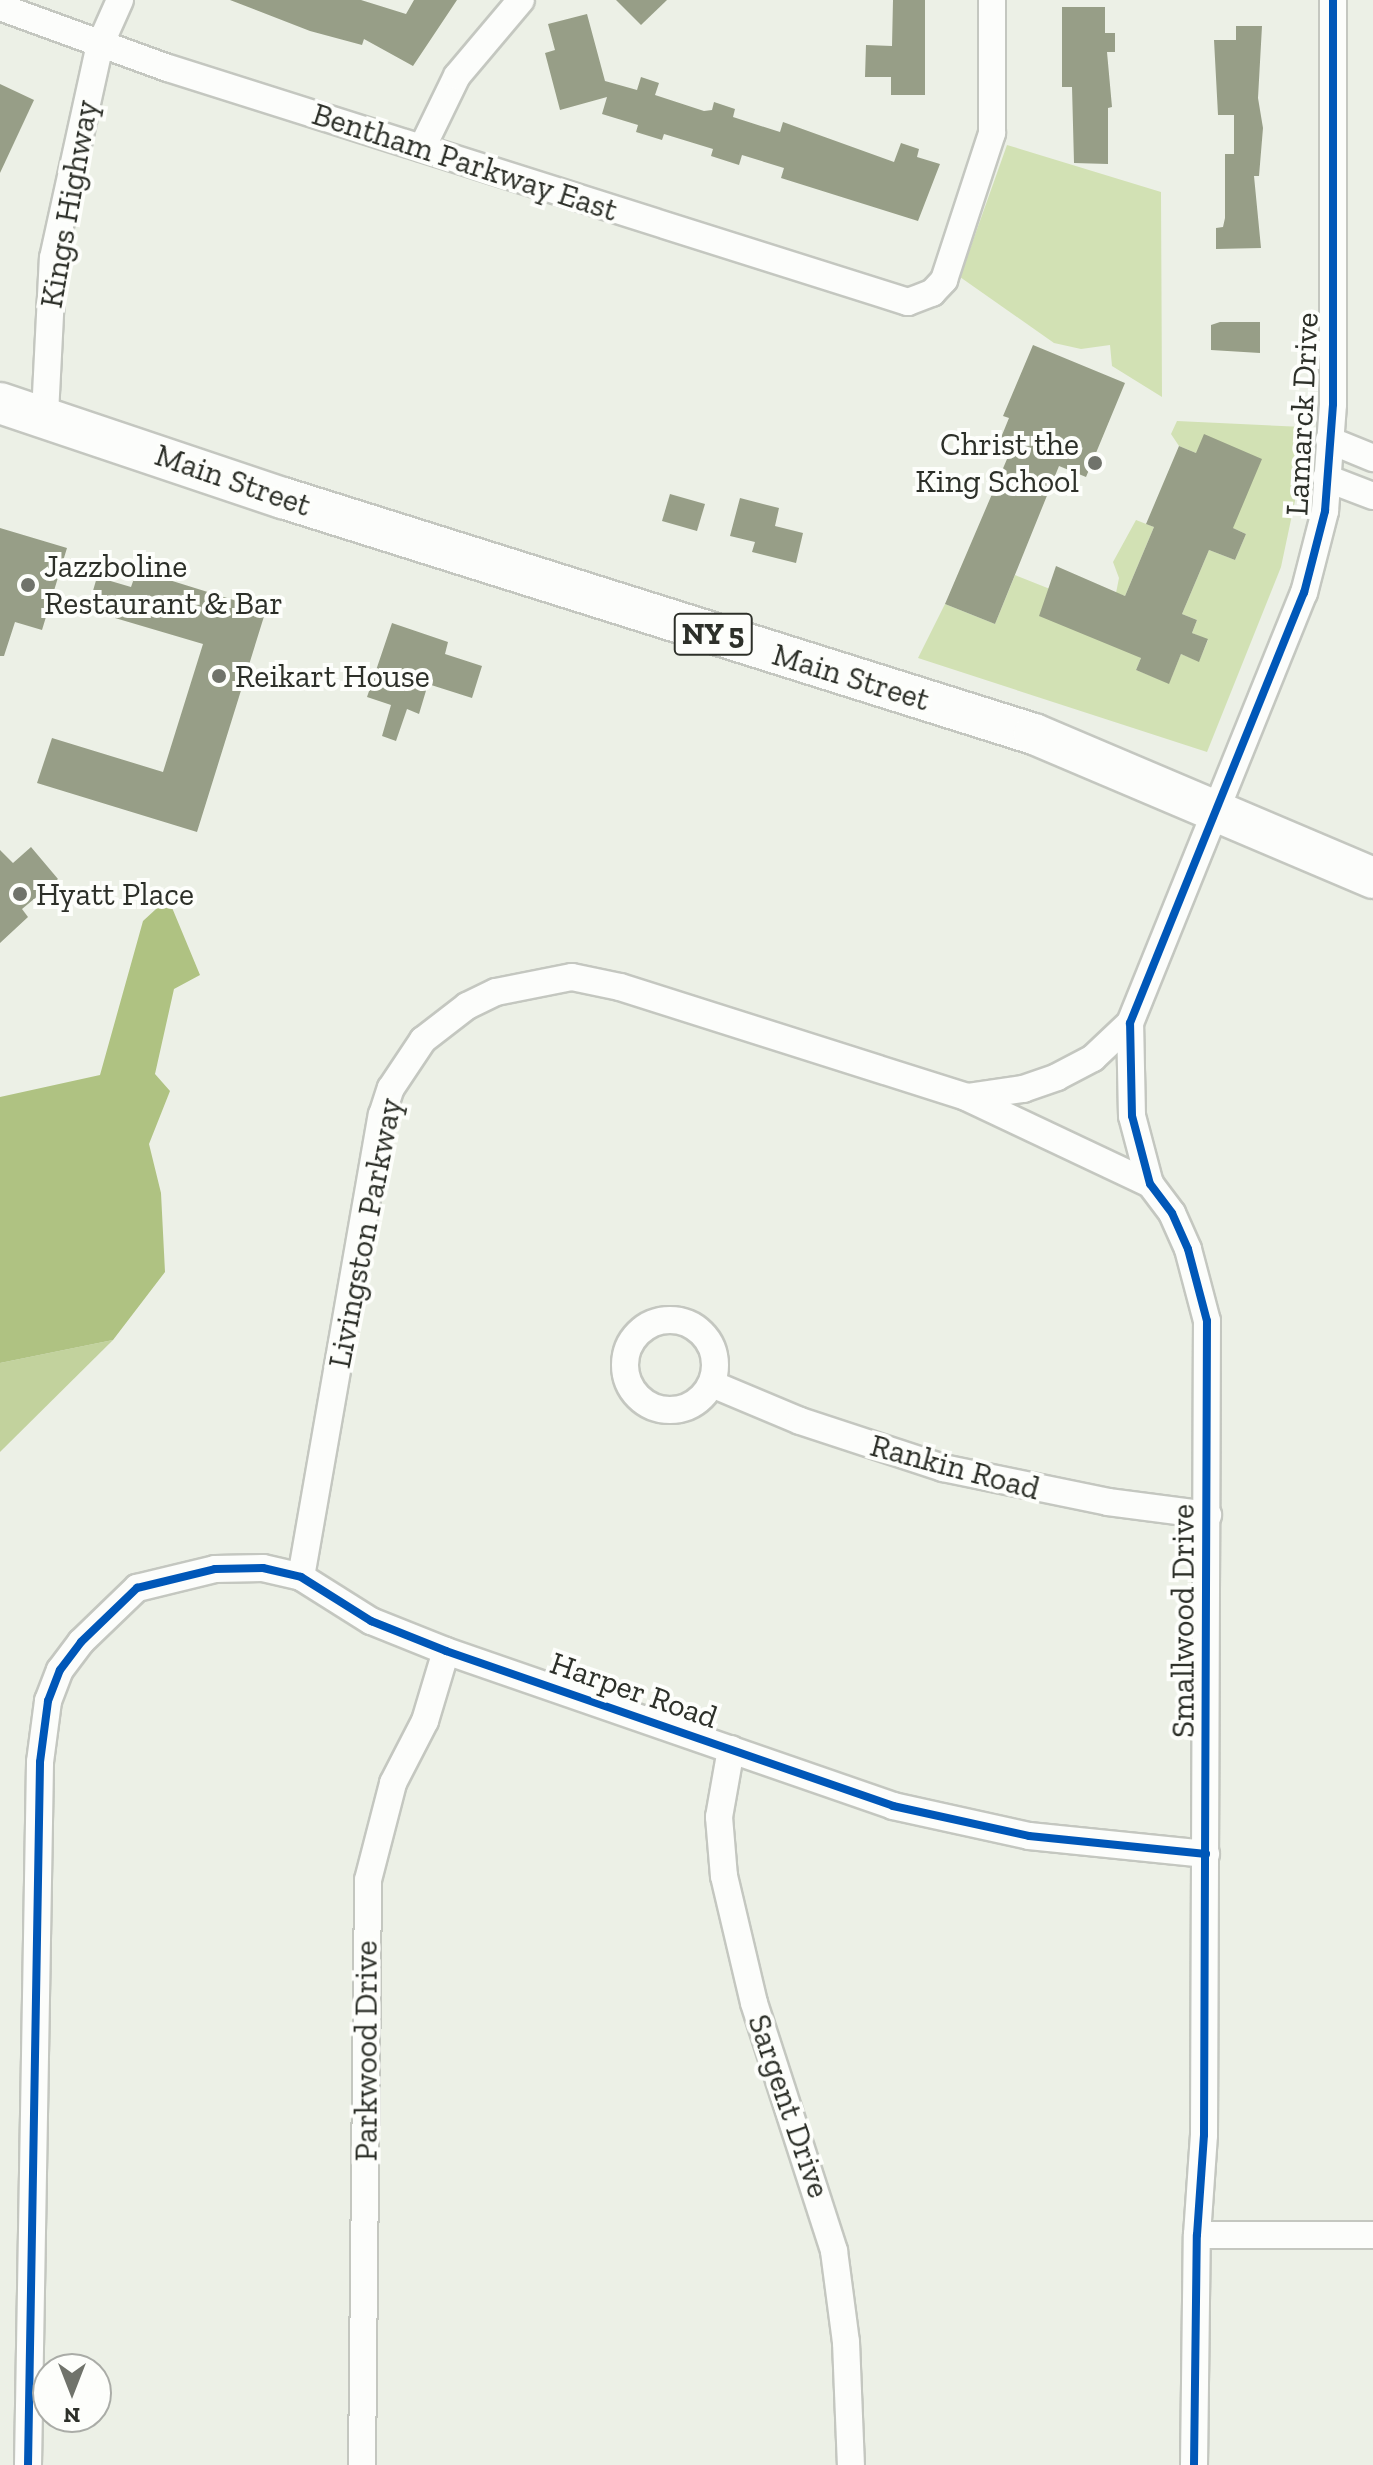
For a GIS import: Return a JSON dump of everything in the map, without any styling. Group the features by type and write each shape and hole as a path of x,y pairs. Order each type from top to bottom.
{"main road":[{"name":"Main Street","path":"0,391 45,414"},
{"name":"Main Street","path":"0,403 45,414 283,498 1034,734 1373,878"}],"street":[{"name":"Kings Highway","path":"45,414 53,258 100,45 120,0"},
{"path":"422,148 457,76 521,0"},
{"name":"Bentham Parkway East","path":"0,7 100,45 908,302 932,293 944,280 992,133 992,0"},
{"name":"Lamarck Drive","path":"1215,810 1304,593 1320,537 1329,440 1333,0"},
{"path":"1329,440 1373,458"},
{"path":"1326,478 1373,496"},
{"name":"Smallwood Drive","path":"1194,2465 1197,2235 1204,2135 1206,1854 1208,1515 1202,1290 1172,1213 1150,1184 1132,1116 1130,1023 1215,810"},
{"name":"Livingston Parkway","path":"301,1577 382,1115 405,1063 441,1023 496,992 572,977 635,991 966,1097 1150,1184"},
{"name":"Livingston Parkway","path":"966,1097 1023,1089 1057,1077 1093,1058 1130,1023"},
{"name":"Rankin Road","path":"712,1384 800,1421 943,1468 1108,1502 1208,1515"},
{"name":"Harper Road","path":"28,2465 40,1762 48,1701 60,1670 81,1642 137,1588 173,1576 263,1568 301,1577 371,1621 446,1651 893,1806 1029,1836 1206,1854"},
{"name":"Parkwood Drive","path":"362,2465 368,1880 393,1783 425,1721 446,1651"},
{"name":"Sargent Drive","path":"731,1749 719,1817 724,1876 754,2003 834,2251 846,2342 851,2465"},
{"path":"1197,2235 1373,2235"}],"shaded area":[{"path":"1007,145 1161,192 1162,397 1112,366 1110,345 1081,349 1054,343 960,277"},
{"path":"1177,421 1304,427 1296,496 1281,567 1207,752 918,658 945,604 995,624 1015,575 1050,589 1141,658 1136,670 1169,683 1181,654 1199,661 1208,640 1192,633 1197,620 1182,614 1209,550 1235,560 1246,534 1233,528 1196,453 1179,446 1171,434"},
{"path":"1136,520 1154,527 1125,596 1116,593 1119,578 1113,562"},
{"path":"168,898 200,975 174,989 155,1074 170,1091 149,1144 161,1193 165,1272 113,1340 0,1363 0,1097 100,1075 143,921"},
{"path":"113,1340 0,1452 0,1363"}],"building":[{"path":"230,0 361,0 406,14 414,0 457,0 413,66 364,39 362,45 310,31"},
{"path":"616,0 667,0 641,25"},
{"path":"893,0 925,0 925,95 891,95 891,77 865,77 866,45 892,46"},
{"path":"1062,7 1105,7 1105,33 1115,33 1115,52 1107,52 1112,107 1108,108 1108,164 1074,163 1072,87 1062,87"},
{"path":"587,14 605,81 637,90 641,77 659,83 655,95 704,111 712,110 714,102 735,109 733,117 780,132 783,122 894,162 901,143 919,149 917,157 940,164 918,221 781,178 784,168 742,155 739,165 711,156 713,149 664,134 662,140 636,132 638,125 602,114 607,97 560,110 545,53 555,50 548,24"},
{"path":"1236,26 1262,26 1258,98 1263,128 1259,176 1254,176 1261,248 1216,249 1216,228 1223,227 1225,218 1225,154 1234,154 1234,115 1218,115 1214,40 1236,40"},
{"path":"0,84 34,100 0,173"},
{"path":"1220,322 1260,322 1260,353 1211,350 1211,325"},
{"path":"1033,345 1125,383 1086,477 1059,466 995,624 945,604 1013,445 1000,440 1009,418 1003,416"},
{"path":"1204,434 1262,459 1233,528 1246,534 1235,560 1209,550 1182,614 1197,620 1192,633 1208,639 1199,662 1181,654 1169,684 1136,670 1141,658 1039,616 1056,566 1125,596 1154,527 1146,524 1179,446 1196,453"},
{"path":"670,494 705,504 697,531 662,521"},
{"path":"740,498 779,508 775,526 803,533 796,563 752,552 755,542 730,536"},
{"name":"Jazzboline Restaurant & Bar","path":"0,528 67,548 42,630 15,622 4,656 0,656"},
{"name":"Reikart House","path":"137,570 266,610 197,832 37,783 52,738 163,772 203,644 115,618 118,610 90,601 97,577 131,587"},
{"path":"392,623 448,642 445,654 482,666 472,698 428,684 419,714 407,709 396,741 382,736 391,705 367,697"},
{"name":"Hyatt Place","path":"31,847 58,879 22,909 28,917 0,943 0,850 13,863"}],"cycle path":[{"path":"1194,2465 1197,2235 1204,2135 1207,1321 1188,1249 1172,1213 1150,1184 1132,1116 1130,1023 1304,593 1325,511 1333,404 1333,0"},
{"path":"28,2465 40,1762 48,1701 60,1670 81,1642 137,1588 215,1569 263,1568 301,1577 371,1621 446,1651 893,1806 1029,1836 1206,1854"}],"place":[{"name":"Christ the King School","path":"1095,463"},
{"name":"Jazzboline Restaurant & Bar","path":"28,585"},
{"name":"Reikart House","path":"219,676"},
{"name":"Hyatt Place","path":"20,894"}]}
